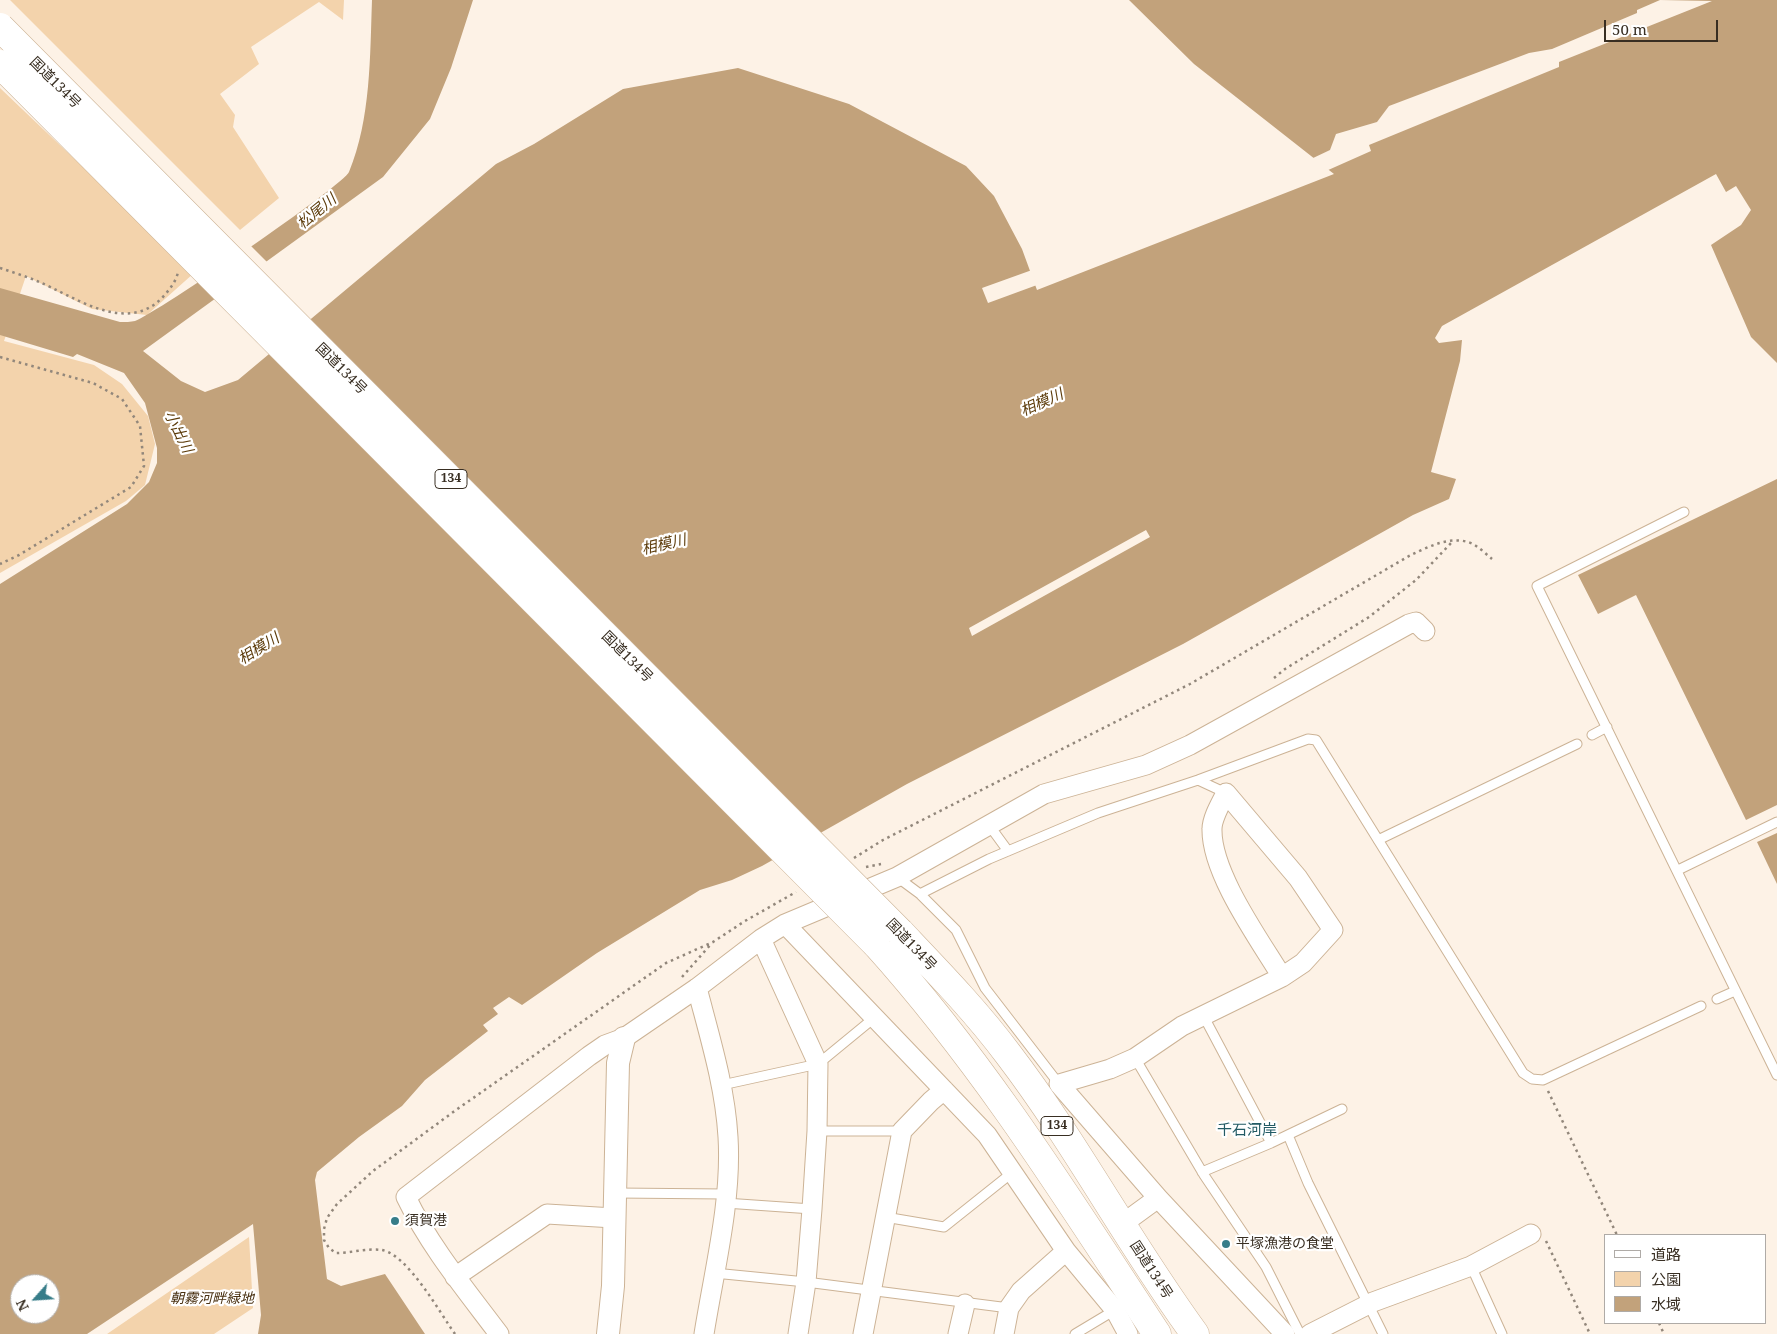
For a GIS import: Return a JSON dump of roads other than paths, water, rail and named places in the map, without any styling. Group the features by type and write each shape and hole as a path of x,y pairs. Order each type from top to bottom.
{"highway":[{"name":"国道134号","path":"0,27 943,977 1008,1053 1164,1291 1195,1334"},
{"name":"国道134号","path":"0,64 876,944 918,991 978,1066 1038,1152 1157,1334"}],"street":[{"path":"499,1334 455,1277 414,1215 406,1197 589,1056 605,1045 624,1038 698,988 761,939 785,924 897,877 1044,794 1146,765 1190,745 1409,624 1416,622 1425,631"},
{"path":"1282,977 1237,902 1216,856 1212,827 1226,793 1298,878 1333,930 1303,963 1282,977 1182,1026 1135,1058 1110,1069 1059,1084 1158,1198 1285,1334"},
{"path":"785,924 987,1135 1066,1251 1115,1310 1128,1334"},
{"path":"761,939 818,1064 817,1131 812,1209 806,1282 798,1334"},
{"path":"698,988 722,1085 728,1139 725,1198 704,1334"},
{"path":"608,1334 613,1286 618,1063 624,1038"},
{"path":"863,1334 902,1131 944,1090"},
{"path":"1122,1225 1158,1198"},
{"path":"455,1277 547,1214 614,1218"},
{"path":"1310,1334 1367,1305 1471,1266 1531,1234"},
{"path":"1004,1334 1009,1308 1025,1286 1066,1251"},
{"path":"958,1334 965,1304"}],"lane":[{"path":"1684,512 1537,586 1777,1075"},
{"path":"1592,735 1607,727"},
{"path":"920,894 1008,851 1098,813 1198,780 1308,739 1316,740 1523,1073 1532,1079 1543,1080 1701,1006"},
{"path":"1378,840 1576,744"},
{"path":"1198,780 1226,793"},
{"path":"1678,870 1777,822"},
{"path":"989,825 1008,851"},
{"path":"897,877 920,894 956,930 985,988 1059,1084"},
{"path":"1717,998 1735,991"},
{"path":"1203,1015 1272,1143"},
{"path":"722,1085 818,1064 874,1018"},
{"path":"1135,1058 1202,1172 1266,1267 1300,1334"},
{"path":"1202,1172 1272,1143 1342,1109"},
{"path":"817,1131 902,1131"},
{"path":"1288,1135 1308,1183 1383,1334"},
{"path":"885,1217 944,1227 1013,1172"},
{"path":"616,1193 725,1198 812,1209"},
{"path":"1471,1266 1502,1334"},
{"path":"714,1273 806,1282 965,1304 1009,1308"},
{"path":"1074,1334 1115,1310"}],"water":[{"path":"372,0 473,0 451,68 430,119 383,177 143,351 181,381 205,392 238,380 496,164 534,144 623,89 738,68 849,104 966,166 994,196 1022,249 1037,290 1334,174 1194,64 1129,0 1777,0 1777,363 1751,337 1711,245 1741,225 1751,210 1736,186 1726,192 1716,174 1442,326 1435,338 1439,343 1462,340 1460,361 1431,472 1456,479 1449,499 1413,515 1183,644 907,784 762,866 732,880 700,890 597,953 522,1005 509,997 493,1008 498,1014 483,1025 488,1031 425,1080 402,1106 359,1137 317,1172 315,1180 327,1279 341,1286 385,1274 425,1334 258,1334 261,1315 253,1224 87,1334 0,1334 0,584 127,504 149,482 157,463 157,448 145,403 124,373 77,354 73,357 0,335 0,288 120,322 135,321 150,313 285,223 317,200 349,172 362,131 370,65"},
{"path":"1777,479 1777,805 1746,820 1636,595 1598,614 1578,575"},
{"path":"1777,833 1777,884 1757,842"}],"place":[{"name":"須賀港","path":"395,1221"},
{"name":"平塚漁港の食堂","path":"1226,1244"}],"district":[{"name":"千石河岸","path":"1247,1131"}],"water label":[{"name":"松尾川","path":"317,212"},
{"name":"相模川","path":"1042,403"},
{"name":"小出川","path":"178,432"},
{"name":"相模川","path":"664,545"},
{"name":"相模川","path":"259,649"}],"park label":[{"name":"朝霧河畔緑地","path":"212,1299"}]}
